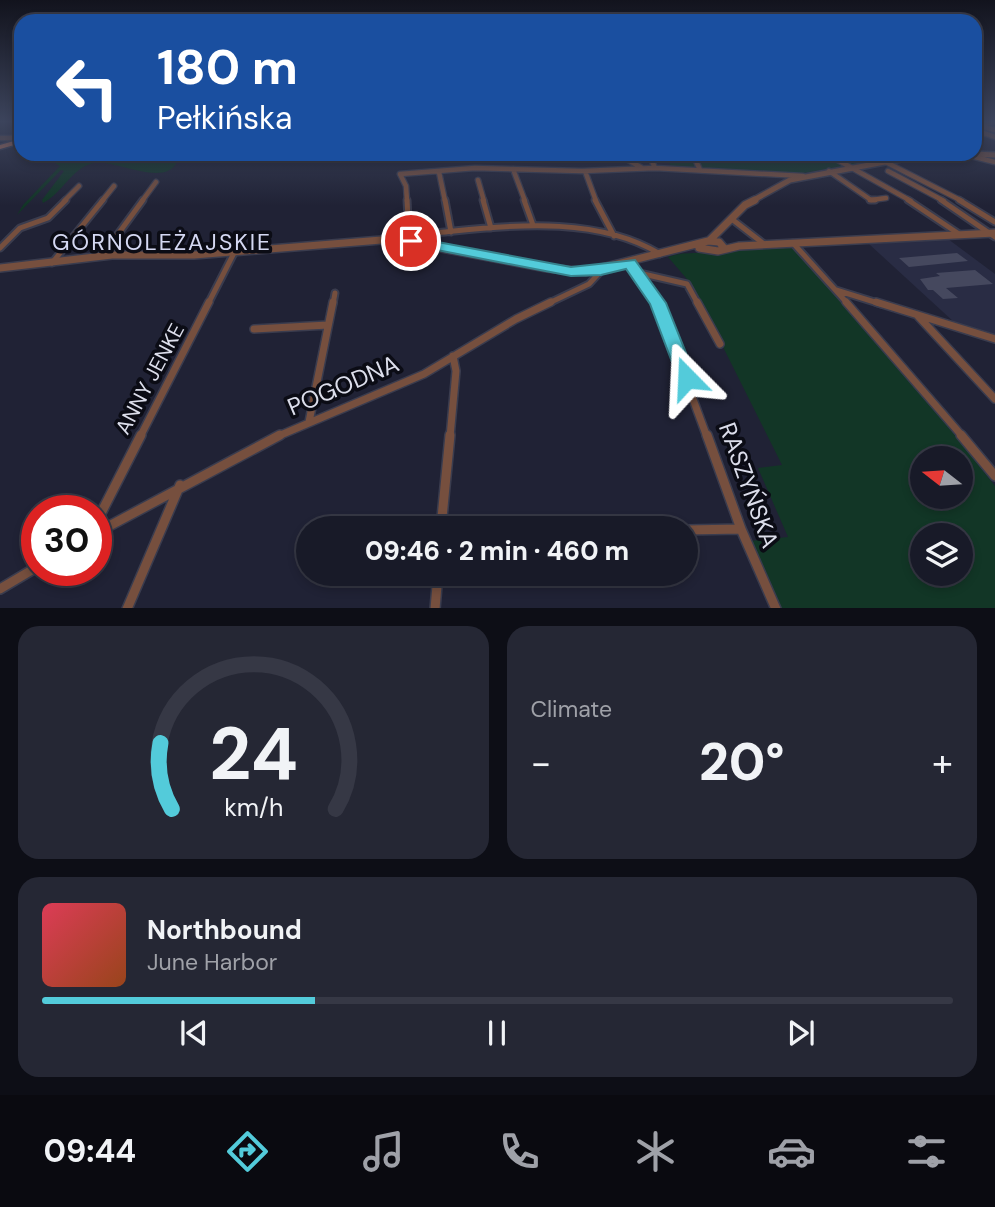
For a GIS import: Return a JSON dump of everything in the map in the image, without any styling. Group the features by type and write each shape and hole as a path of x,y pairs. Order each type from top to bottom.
{"street":[{"path":"630,161 644,169"},
{"path":"652,161 654,168"},
{"path":"697,161 700,170"},
{"path":"841,161 900,194 959,234"},
{"path":"715,243 757,196 790,180 887,161 946,191 995,222"},
{"path":"407,238 406,186 400,174 513,169 585,171 654,168 803,176"},
{"path":"513,169 533,225"},
{"path":"585,171 586,181 612,225 614,236"},
{"path":"828,171 871,200 886,198"},
{"path":"888,171 942,200 993,234"},
{"path":"439,172 451,232"},
{"path":"781,174 790,180"},
{"path":"478,180 491,228"},
{"path":"103,256 156,183"},
{"path":"52,262 114,186"},
{"path":"0,248 20,228 48,218 79,187"},
{"path":"733,220 764,244"},
{"path":"0,268 103,256 234,251 533,225 570,226 614,236 660,254"},
{"path":"407,238 547,268 601,271 660,254 715,243 739,246 993,234"},
{"path":"793,243 995,476"},
{"name":"ANNY JENKE","path":"110,495 234,251"},
{"name":"RASZYŃSKA","path":"630,264 658,303 741,529 776,608"},
{"name":"POGODNA","path":"112,524 180,485 309,422 396,388 516,319 589,284 601,271"},
{"path":"638,273 687,284 720,344"},
{"path":"834,289 995,339"},
{"path":"309,422 335,293"},
{"path":"918,315 995,399"},
{"path":"254,329 328,325"},
{"path":"442,516 456,371 453,356"},
{"path":"127,608 180,485"},
{"path":"698,530 741,529"},
{"path":"0,589 21,577"},
{"path":"435,608 437,586"}],"shaded area":[{"path":"948,239 995,274 995,335 954,322 869,244"}],"green space":[{"path":"669,161 875,161 803,173 671,167"},
{"path":"177,162 162,173 103,163 86,165 43,203 42,200 64,171 61,170 17,215 60,166 55,163"},
{"path":"793,246 909,377 963,446 910,446 910,509 973,509 973,458 995,486 995,608 778,608 750,541 788,537 758,468 782,465 692,285 668,257 686,253"}],"building":[{"path":"957,253 968,261 909,267 899,258"},
{"path":"975,270 993,284 946,288 958,298 943,299 933,290 928,290 920,279 940,276 936,273"}],"district":[{"name":"GÓRNOLEŻAJSKIE","path":"162,242"}],"route":[{"path":"411,241 449,251 571,272 601,271 630,264 658,303 687,378"}]}
